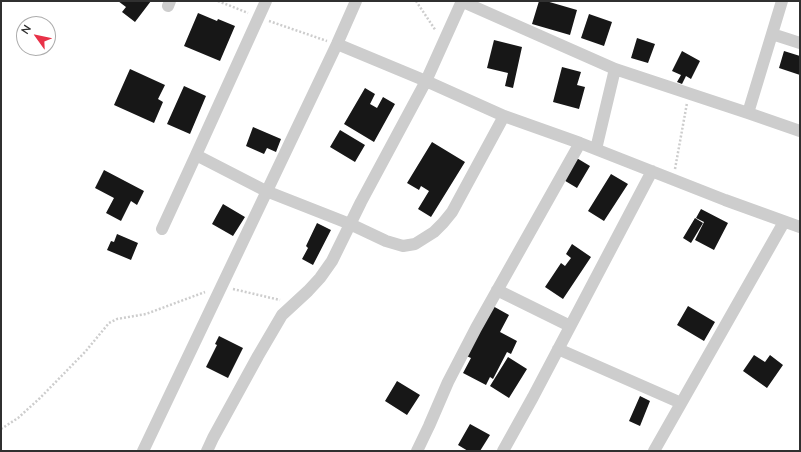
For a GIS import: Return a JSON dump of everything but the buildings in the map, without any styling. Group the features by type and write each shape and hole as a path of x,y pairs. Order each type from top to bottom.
{"street":[{"path":"162,229 266,1"},
{"path":"143,451 337,44 356,1"},
{"path":"207,451 258,356 282,315 320,278 332,261 389,148 426,81 461,1 615,69 748,112 800,131"},
{"path":"748,112 782,1"},
{"path":"772,34 800,43"},
{"path":"337,44 426,81 504,116 580,143 673,180 800,227"},
{"path":"596,149 615,69"},
{"path":"196,155 266,191 350,224 386,241 403,246 415,244 434,232 452,212 504,116"},
{"path":"417,451 448,382 497,290 580,143"},
{"path":"503,451 652,171"},
{"path":"654,451 784,222"},
{"path":"497,290 570,326"},
{"path":"558,349 681,403"}],"path":[{"path":"218,1 258,17 337,44"},
{"path":"416,1 443,42"},
{"path":"673,180 688,93"},
{"path":"1,429 18,418 40,398 85,352 109,323 117,319 146,314 222,286 294,303"}]}
